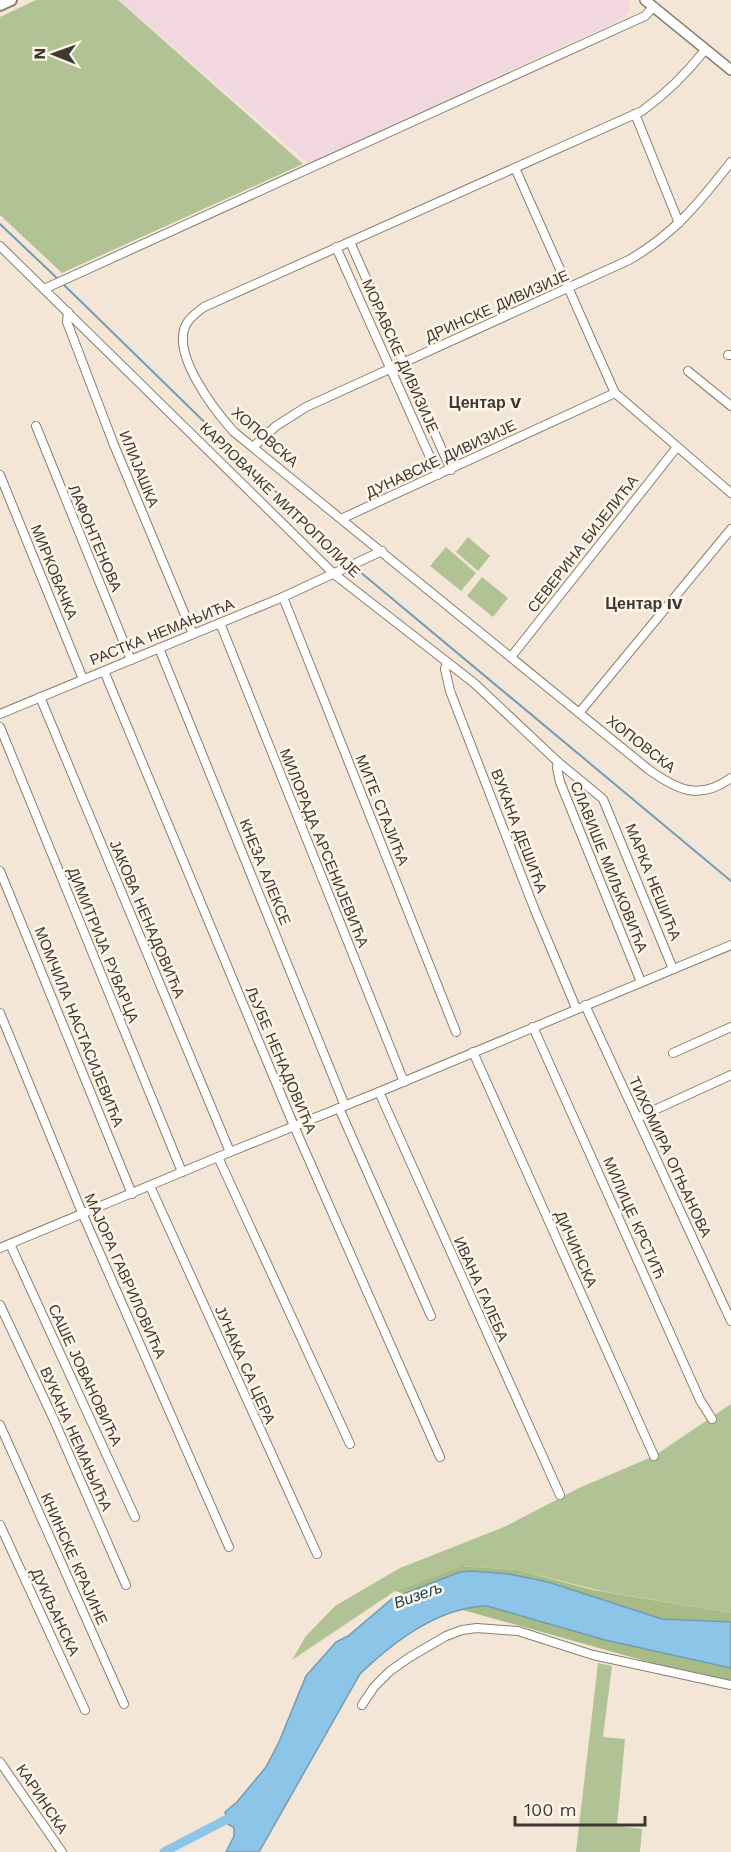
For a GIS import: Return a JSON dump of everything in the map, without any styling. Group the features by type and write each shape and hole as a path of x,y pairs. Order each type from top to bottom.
{"main road":[{"path":"0,5 11,0"}],"street":[{"path":"645,0 731,70"},
{"path":"44,289 645,16 653,7"},
{"name":"ХОПОВСКА","path":"705,50 682,79 663,96 635,114 204,308 186,323 183,342 196,379 217,414 234,432 343,518 648,769 670,784 699,792 716,788 731,778"},
{"path":"635,114 680,223"},
{"name":"ДРИНСКЕ ДИВИЗИЈЕ","path":"253,447 291,415 628,261 659,241 680,223 731,162"},
{"path":"515,168 615,393 731,493"},
{"name":"МОРАВСКЕ ДИВИЗИЈЕ","path":"350,242 451,470"},
{"name":"КАРЛОВАЧКЕ МИТРОПОЛИЈЕ","path":"0,246 334,574 474,682 558,762 608,805"},
{"name":"МОРАВСКЕ ДИВИЗИЈЕ","path":"336,248 438,475"},
{"name":"ИЛИЈАШКА","path":"68,312 67,322 110,435 193,634"},
{"path":"688,371 731,406"},
{"name":"ДУНАВСКЕ ДИВИЗИЈЕ","path":"343,518 615,393"},
{"name":"ЛАФОНТЕНОВА","path":"36,426 131,660"},
{"name":"СЕВЕРИНА БИЈЕЛИЋА","path":"511,657 677,447"},
{"name":"МИРКОВАЧКА","path":"0,475 83,679"},
{"path":"579,713 731,529"},
{"name":"РАСТКА НЕМАЊИЋА","path":"0,714 283,597 382,551"},
{"name":"МИТЕ СТАЈИЋА","path":"283,597 456,1032"},
{"name":"МИЛОРАДА АРСЕНИЈЕВИЋА","path":"220,623 404,1082"},
{"name":"КНЕЗА АЛЕКСЕ","path":"159,648 342,1107"},
{"name":"ВУКАНА ДЕШИЋА","path":"447,662 445,669 450,691 534,908 576,1008"},
{"name":"ЉУБЕ НЕНАДОВИЋА","path":"104,671 294,1126 440,1457"},
{"name":"ЈАКОВА НЕНАДОВИЋА","path":"40,697 230,1152"},
{"name":"ДИМИТРИЈА РУВАРЦА","path":"0,727 182,1172"},
{"name":"СЛАВИШЕ МИЉКОВИЋА","path":"558,762 560,782 641,982"},
{"name":"МАРКА НЕШИЋА","path":"608,805 673,969"},
{"name":"МОМЧИЛА НАСТАСИЈЕВИЋА","path":"0,871 132,1194"},
{"path":"0,1248 731,945"},
{"name":"ТИХОМИРА ОГЊАНОВА","path":"585,1005 731,1321"},
{"name":"МАЈОРА ГАВРИЛОВИЋА","path":"0,1013 83,1215 229,1547"},
{"name":"МИЛИЦЕ КРСТИЋ","path":"533,1027 700,1400 712,1419"},
{"path":"673,1053 731,1027"},
{"name":"ДИЧИНСКА","path":"473,1052 654,1456"},
{"path":"637,1118 731,1075"},
{"name":"ИВАНА ГАЛЕБА","path":"379,1092 560,1496"},
{"path":"342,1107 431,1316"},
{"path":"218,1157 350,1444"},
{"name":"ЈУНАКА СА ЦЕРА","path":"150,1186 317,1554"},
{"name":"САШЕ ЈОВАНОВИЋА","path":"10,1244 135,1517"},
{"name":"ВУКАНА НЕМАЊИЋА","path":"0,1305 54,1420 126,1585"},
{"name":"КНИНСКЕ КРАЈИНЕ","path":"0,1425 124,1704"},
{"name":"ДУКЉАНСКА","path":"0,1525 85,1710"},
{"path":"362,1705 374,1687 390,1671 410,1657 446,1636 462,1630 477,1628 518,1631 593,1655 731,1685"},
{"name":"КАРИНСКА","path":"0,1762 62,1852"}],"shaded area":[{"path":"119,0 629,0 629,10 624,18 308,163"}],"green space":[{"path":"36,0 118,0 303,164 62,273 0,215 0,17"},
{"path":"468,537 490,556 478,571 456,552"},
{"path":"446,547 476,573 461,591 430,566"},
{"path":"482,577 508,598 493,617 467,596"},
{"path":"731,1404 731,1613 601,1591 518,1570 461,1566 395,1591 292,1660 306,1636 335,1606 400,1568 504,1527 579,1488 654,1456"},
{"path":"461,1566 518,1570 593,1590 731,1613 731,1685 395,1591"},
{"path":"598,1663 612,1666 603,1737 625,1739 617,1826 642,1829 640,1852 576,1852"}],"water":[{"name":"Визељ","path":"460,1572 509,1574 548,1582 662,1619 731,1622 731,1668 605,1640 487,1606 452,1613 418,1628 387,1650 360,1674 259,1852 226,1852 234,1836 234,1828 228,1824 225,1812 237,1802 266,1767 279,1742 306,1676 336,1642 348,1636 393,1598"}],"waterway":[{"path":"0,224 59,280"},
{"path":"63,284 349,563"},
{"path":"353,566 731,881"},
{"path":"164,1852 235,1815"}],"district":[{"name":"Центар V","path":"485,402"},
{"name":"Центар IV","path":"644,603"}]}
